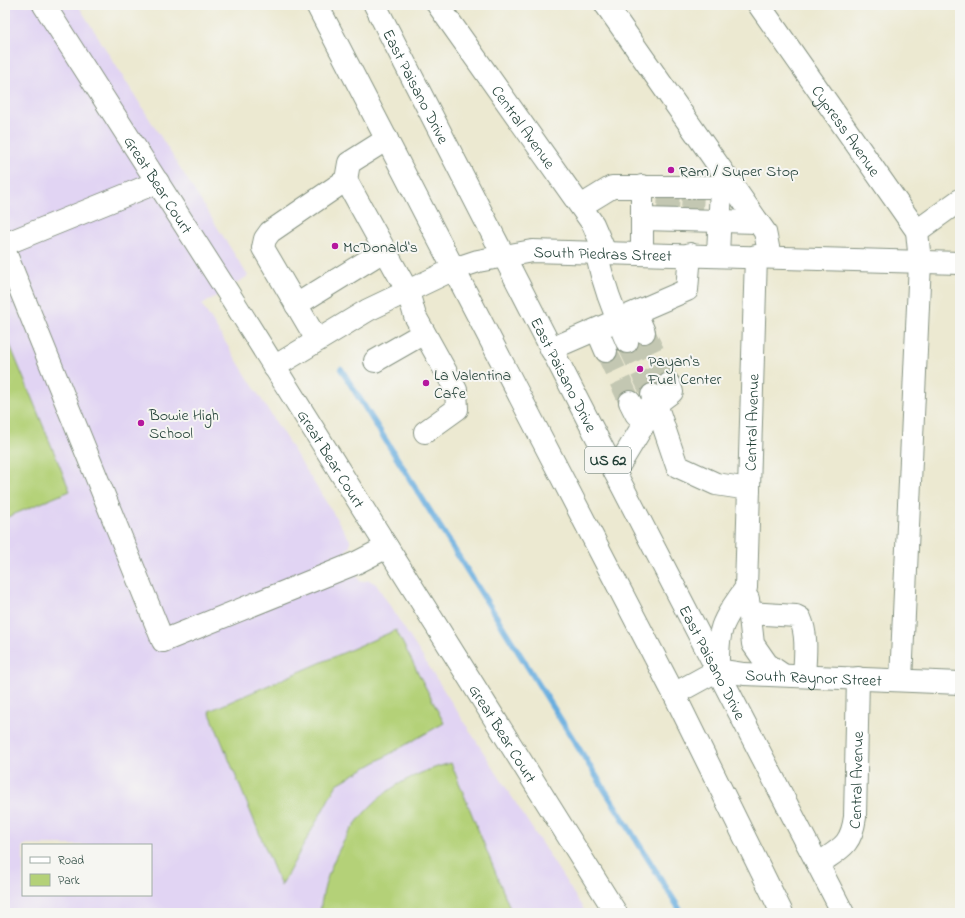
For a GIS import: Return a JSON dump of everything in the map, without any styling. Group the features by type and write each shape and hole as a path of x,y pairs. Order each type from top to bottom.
{"street":[{"name":"Great Bear Court","path":"44,5 158,182 616,913"},
{"name":"US 62","path":"317,5 674,694 782,913"},
{"name":"East Paisano Drive","path":"375,5 843,913"},
{"name":"Central Avenue","path":"438,5 593,224 601,252 601,276 631,327"},
{"name":"Central Avenue","path":"606,5 725,185 765,232 749,489 746,588 753,644 767,664 783,675"},
{"name":"Cypress Avenue","path":"759,5 917,231 920,262 901,680"},
{"path":"387,139 349,163 346,180 408,292 415,316 456,390 457,408 424,432"},
{"path":"317,340 263,248 265,239 270,232 346,180"},
{"path":"5,244 158,182"},
{"path":"581,206 612,187 642,186 668,202 692,203 725,185"},
{"path":"718,255 719,221 725,185"},
{"path":"642,186 642,253"},
{"path":"917,231 960,200"},
{"path":"643,219 668,202 692,203 719,221 758,222"},
{"path":"296,305 385,250"},
{"name":"South Piedras Street","path":"274,367 368,310 454,269 478,261 504,255 532,251 601,252 960,263"},
{"path":"5,252 163,641 356,563 387,547"},
{"path":"551,349 596,330 631,327 687,290 690,254"},
{"path":"596,330 606,351"},
{"path":"375,361 424,333"},
{"path":"659,393 677,466 716,484 749,489"},
{"path":"615,472 659,393"},
{"path":"630,402 636,414 659,393"},
{"path":"674,694 718,670 718,643 723,623 746,588"},
{"path":"749,613 796,616 800,618 804,625 804,676"},
{"name":"South Raynor Street","path":"718,670 744,674 960,683"},
{"name":"Central Avenue","path":"818,864 848,842 853,833 855,817 858,678"}],"shaded area":[{"name":"Bowie High School","path":"5,5 78,5 248,276 202,305 350,540 350,546 345,552 360,582 369,580 376,584 586,913 5,913"}],"green space":[{"path":"5,333 70,491 5,518"},
{"path":"396,630 444,723 337,784 281,886 209,711"},
{"path":"451,763 512,913 320,913 323,894 335,858 344,840 368,809 382,796 403,781 423,772"}],"waterway":[{"path":"341,369 682,913"}],"tunnel":[{"path":"668,210 669,192"},
{"path":"692,211 693,193"},
{"path":"644,332 669,384"},
{"path":"627,342 651,392"},
{"path":"606,351 630,402"}],"place":[{"name":"Ram / Super Stop","path":"671,170"},
{"name":"McDonald's","path":"335,246"},
{"name":"Payan's Fuel Center","path":"640,369"},
{"name":"La Valentina Cafe","path":"426,383"},
{"name":"Bowie High School","path":"141,423"}]}
